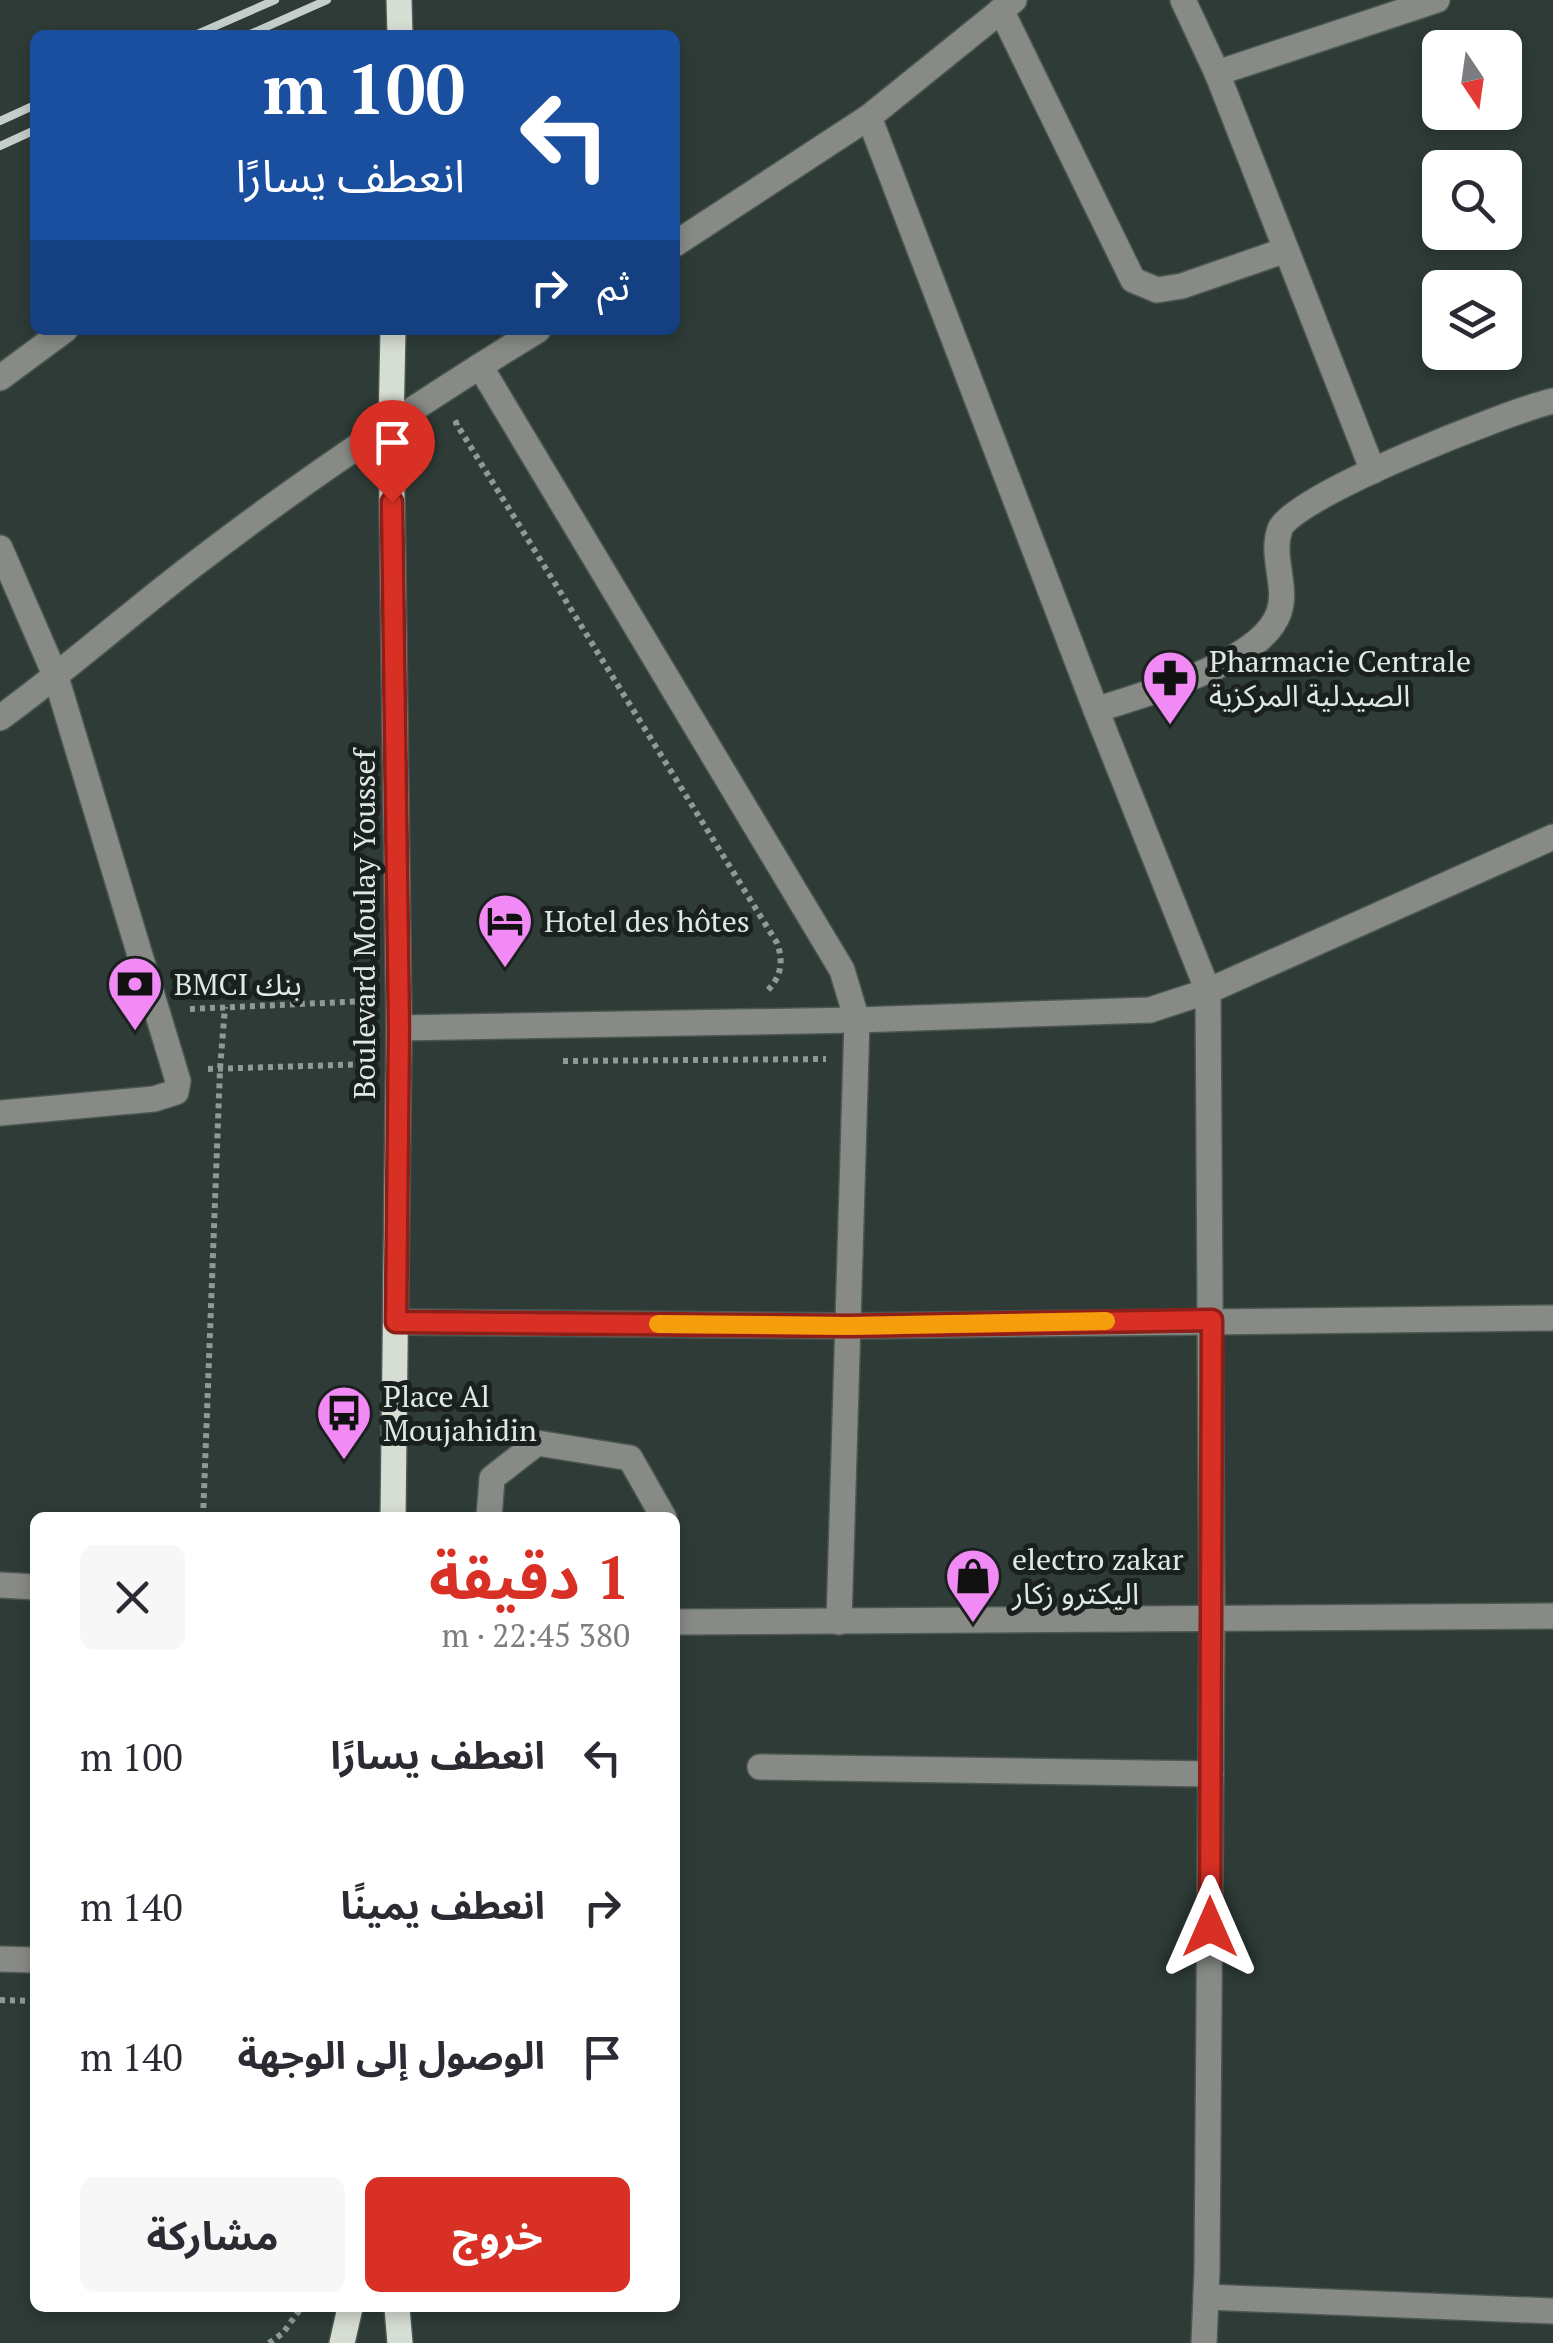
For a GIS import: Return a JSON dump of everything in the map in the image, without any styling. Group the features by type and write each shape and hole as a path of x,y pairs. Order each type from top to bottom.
{"main road":[{"path":"399,0 400,30"},
{"name":"Boulevard Moulay Youssef","path":"393,335 390,426 399,1000 394,1512"},
{"path":"342,2343 349,2312"},
{"path":"396,2312 400,2343"}],"street":[{"path":"1183,0 1218,73 1373,471"},
{"path":"1218,73 1437,0"},
{"path":"680,241 869,118 1008,5 1132,280 1157,290 1182,286 1286,250"},
{"path":"869,118 1208,992 1212,1774 1204,2343"},
{"path":"0,378 58,335"},
{"path":"0,718 204,556 390,426 530,335"},
{"path":"480,366 842,970 857,1020 840,1622"},
{"path":"1096,710 1210,672 1263,635 1278,617 1283,598 1278,553 1280,528 1295,512 1373,471 1526,407 1553,401"},
{"path":"0,548 56,677 177,1070 176,1092 166,1096 49,1111 0,1113"},
{"path":"399,1028 1150,1010 1208,992 1553,837"},
{"path":"396,1322 849,1326 1553,1318"},
{"path":"489,1512 492,1478 538,1443 630,1458 661,1512"},
{"path":"0,1585 30,1587"},
{"path":"680,1622 1553,1616"},
{"path":"760,1767 1212,1774"},
{"path":"0,1959 30,1960"},
{"path":"1206,2298 1553,2311"}],"path":[{"path":"499,396 456,423 778,943 781,968 777,980 762,996"},
{"path":"158,1010 399,1000"},
{"path":"202,1512 225,1007"},
{"path":"558,1061 856,1058"},
{"path":"177,1070 398,1063"},
{"path":"0,2000 30,2001"},
{"path":"269,2343 298,2312"}],"railway":[{"path":"206,30 275,0"},
{"path":"259,30 327,0"},
{"path":"0,121 30,107"},
{"path":"0,146 30,132"}],"slow traffic":[{"path":"658,1324 849,1326 1106,1321"}],"place":[{"name":"Pharmacie Centrale الصيدلية المركزية","path":"1170,727"},
{"name":"Hotel des hôtes","path":"505,970"},
{"name":"BMCI بنك","path":"135,1033"},
{"name":"Place Al Moujahidin","path":"344,1462"},
{"name":"electro zakar اليكترو زكار","path":"973,1625"}],"route":[{"path":"392,502 399,1028 396,1322 849,1326 1212,1320 1210,1927"}]}
